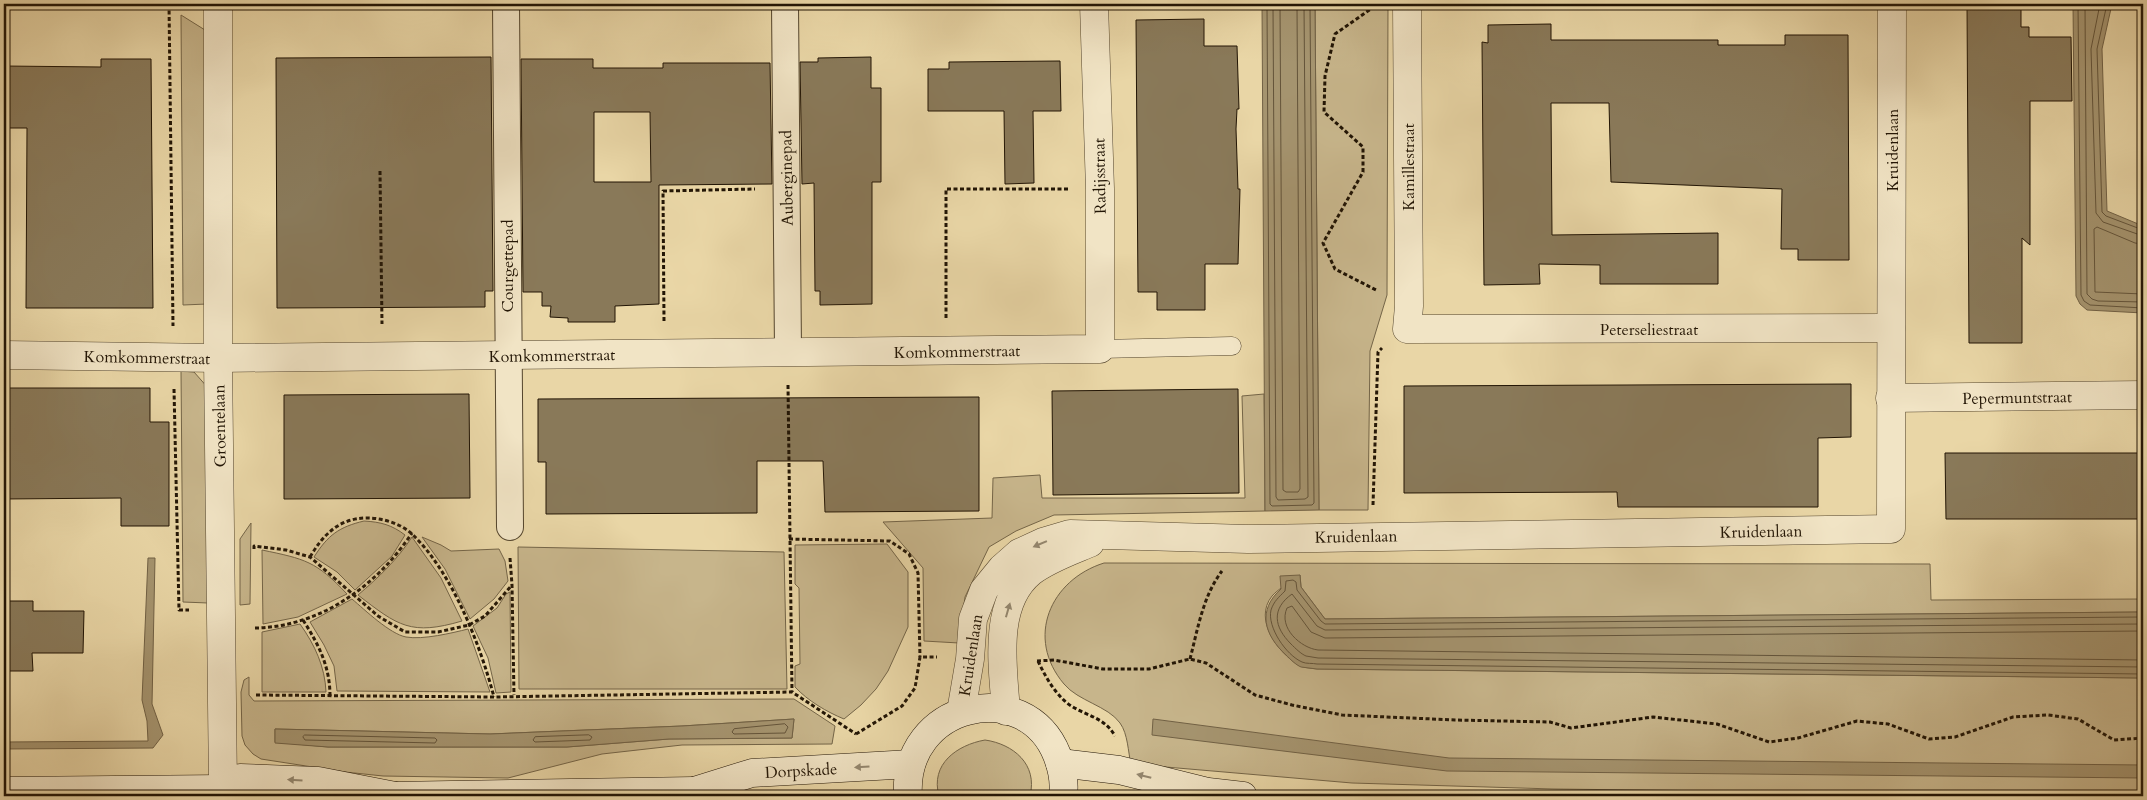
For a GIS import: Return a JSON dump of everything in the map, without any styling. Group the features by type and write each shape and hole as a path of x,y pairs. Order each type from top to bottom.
{"street":[{"name":"Groentelaan","path":"218,4 218,358 229,792"},
{"name":"Courgettepad","path":"506,4 510,528"},
{"name":"Auberginepad","path":"785,4 788,352"},
{"name":"Radijsstraat","path":"1094,4 1100,189 1100,349"},
{"name":"Kamillestraat","path":"1407,4 1408,318"},
{"name":"Kruidenlaan","path":"961,712 970,659 973,618 984,590 1002,568 1020,554 1043,542 1070,534 1105,537 1248,539 1891,529 1892,4"},
{"name":"Peterseliestraat","path":"1408,318 1891,328"},
{"name":"Komkommerstraat","path":"4,355 218,358 1100,349"},
{"name":"Pepermuntstraat","path":"1890,398 2143,395"},
{"name":"Kruidenlaan","path":"1006,711 1002,658 1006,614 1013,594 1032,572 1062,555 1105,537"},
{"path":"908,796 911,764 916,750 935,726 961,712 984,708 1006,711 1028,721 1045,736 1054,748 1060,763 1063,777 1062,796"},
{"path":"1060,763 1119,770 1208,792 1243,796"},
{"name":"Dorpskade","path":"4,791 229,792 240,778 318,781 394,796 706,794 752,773 911,764"},
{"path":"1177,796 1208,792"}],"lane":[{"path":"1100,349 1232,346"}],"path":[{"path":"1373,536 1378,352 1408,318 1335,269 1323,243 1363,172 1362,148 1324,112 1325,76 1334,34 1377,4"},
{"path":"380,171 383,357"},
{"path":"665,354 664,191 786,188"},
{"path":"946,351 946,190 1100,189"},
{"path":"788,352 792,692"},
{"path":"310,557 325,534 340,525 359,518 381,518 412,533 435,560 469,625 484,658 494,696"},
{"path":"255,628 273,628 313,618 354,594 376,577 393,559 412,533"},
{"path":"789,539 890,541 909,554 918,573 920,657"},
{"path":"1190,659 1205,602 1214,582 1248,539"},
{"path":"254,555 254,546 286,550 310,557 378,616 405,632 438,632 469,625 485,616 512,585"},
{"path":"510,557 514,695"},
{"path":"255,619 255,638"},
{"path":"303,620 315,638 326,661 330,680 330,696"},
{"path":"1037,661 1054,660 1103,669 1149,669 1190,659 1206,663 1255,695 1292,706 1342,715 1550,722 1571,728 1653,716 1717,724 1769,742 1798,738 1857,721 1888,724 1929,739 1955,738 2014,717 2048,715 2078,719 2114,740 2143,738"},
{"path":"256,686 256,696 494,696 792,692 856,734"}],"shaded area":[{"path":"1315,4 1388,4 1387,295 1370,351 1368,510 1319,510"},
{"path":"181,15 205,30 207,304 183,305"},
{"path":"181,371 194,372 209,389 208,603 183,602"},
{"path":"1264,394 1265,511 1054,515 1016,531 989,547 965,597 959,643 924,641 923,568 883,522 992,518 993,478 1040,475 1042,498 1245,498 1242,396"},
{"path":"364,521 386,525 405,535 392,556 355,590 337,572 314,557 324,543 335,533"},
{"path":"251,523 250,604 240,605 240,539"},
{"path":"412,537 441,578 462,621 430,628 417,628 395,621 358,595 387,568"},
{"path":"422,537 451,551 499,549 505,561 508,581 494,599 470,619 445,569"},
{"path":"887,544 908,572 908,627 888,671 876,689 844,719 818,706 795,687 795,666 800,664 799,588 795,584 795,545"},
{"path":"518,547 784,552 787,689 519,689"},
{"path":"262,550 309,563 327,574 347,594 298,617 263,624"},
{"path":"1104,563 1930,564 1931,600 2143,599 2143,612 1325,619 1301,587 1300,575 1272,596 1267,605 1265,615 1270,635 1283,652 1300,666 1317,669 2143,678 2143,796 1554,789 1352,783 1131,764 1123,727 1115,717 1077,695 1064,684 1052,666 1046,648 1045,630 1049,613 1057,597 1069,583 1085,571"},
{"path":"510,592 511,692 496,693 488,658 473,626 497,608 506,594"},
{"path":"352,599 385,627 406,637 429,637 468,629 490,692 337,691 334,666 310,622"},
{"path":"300,624 318,656 324,674 326,692 262,692 262,632"},
{"path":"249,677 249,695 254,701 794,699 835,726 832,744 682,745 602,754 508,778 383,776 261,759 253,754 245,745 242,736 241,692 244,680","holes":["794,719 792,738 669,739 567,747 328,747 275,742 275,729 490,734"]},
{"path":"985,740 995,742 1014,751 1027,765 1032,785 1030,796 939,796 938,774 948,758 965,746"}],"water":[{"path":"1262,4 1315,4 1319,510 1265,511"},
{"path":"2073,4 2112,4 2102,49 2107,211 2143,226 2143,313 2087,310 2080,304 2076,296"},
{"path":"148,558 155,558 152,704 163,735 153,748 4,749 4,742 148,741 147,721 142,700"},
{"path":"1300,575 1301,587 1325,619 2143,612 2143,678 1305,668 1295,663 1278,647 1268,631 1266,622 1269,605 1273,597 1281,589 1280,576"},
{"path":"794,719 792,738 669,739 567,747 328,747 275,743 275,729 490,734"},
{"path":"1153,719 1449,758 2143,765 2143,778 1447,771 1152,735"}],"building":[{"path":"1967,4 2021,4 2021,27 2029,27 2029,37 2071,37 2072,101 2030,101 2030,245 2022,238 2022,343 1969,343"},
{"path":"1204,19 1204,46 1237,46 1239,109 1237,109 1236,129 1238,189 1240,189 1238,264 1205,264 1205,310 1157,310 1157,292 1138,292 1136,20"},
{"path":"1551,24 1551,40 1718,40 1718,45 1785,45 1785,35 1848,35 1849,260 1798,260 1798,249 1781,249 1782,189 1611,182 1609,103 1551,103 1552,235 1718,233 1718,284 1600,284 1600,265 1539,264 1540,284 1484,285 1482,42 1488,43 1488,25"},
{"path":"491,57 493,291 485,291 485,307 277,308 276,58"},
{"path":"871,57 871,88 881,88 881,182 872,182 872,304 820,305 820,291 815,291 814,183 802,184 800,62 818,62 818,58"},
{"path":"101,59 151,59 153,308 26,308 27,128 4,128 4,66 101,67"},
{"path":"521,59 593,59 593,68 663,68 663,63 770,63 772,184 659,185 659,304 615,306 615,322 568,322 568,318 550,317 551,306 542,306 542,292 523,292","holes":["594,112 650,112 651,182 594,182"]},
{"path":"1060,61 1061,111 1033,111 1034,183 1005,184 1004,111 928,111 928,69 949,69 949,62"},
{"path":"1851,384 1851,437 1818,438 1818,507 1618,507 1617,492 1404,493 1404,386"},
{"path":"4,388 150,388 150,422 169,422 169,526 121,526 121,498 4,499"},
{"path":"1238,389 1239,493 1053,495 1052,391"},
{"path":"469,394 470,498 284,499 284,395"},
{"path":"979,397 979,511 825,512 823,461 757,461 757,513 546,514 546,462 538,462 538,399"},
{"path":"1945,453 2143,453 2143,519 1946,519"},
{"path":"4,601 33,601 33,611 84,611 83,653 32,653 33,671 4,671"}]}
